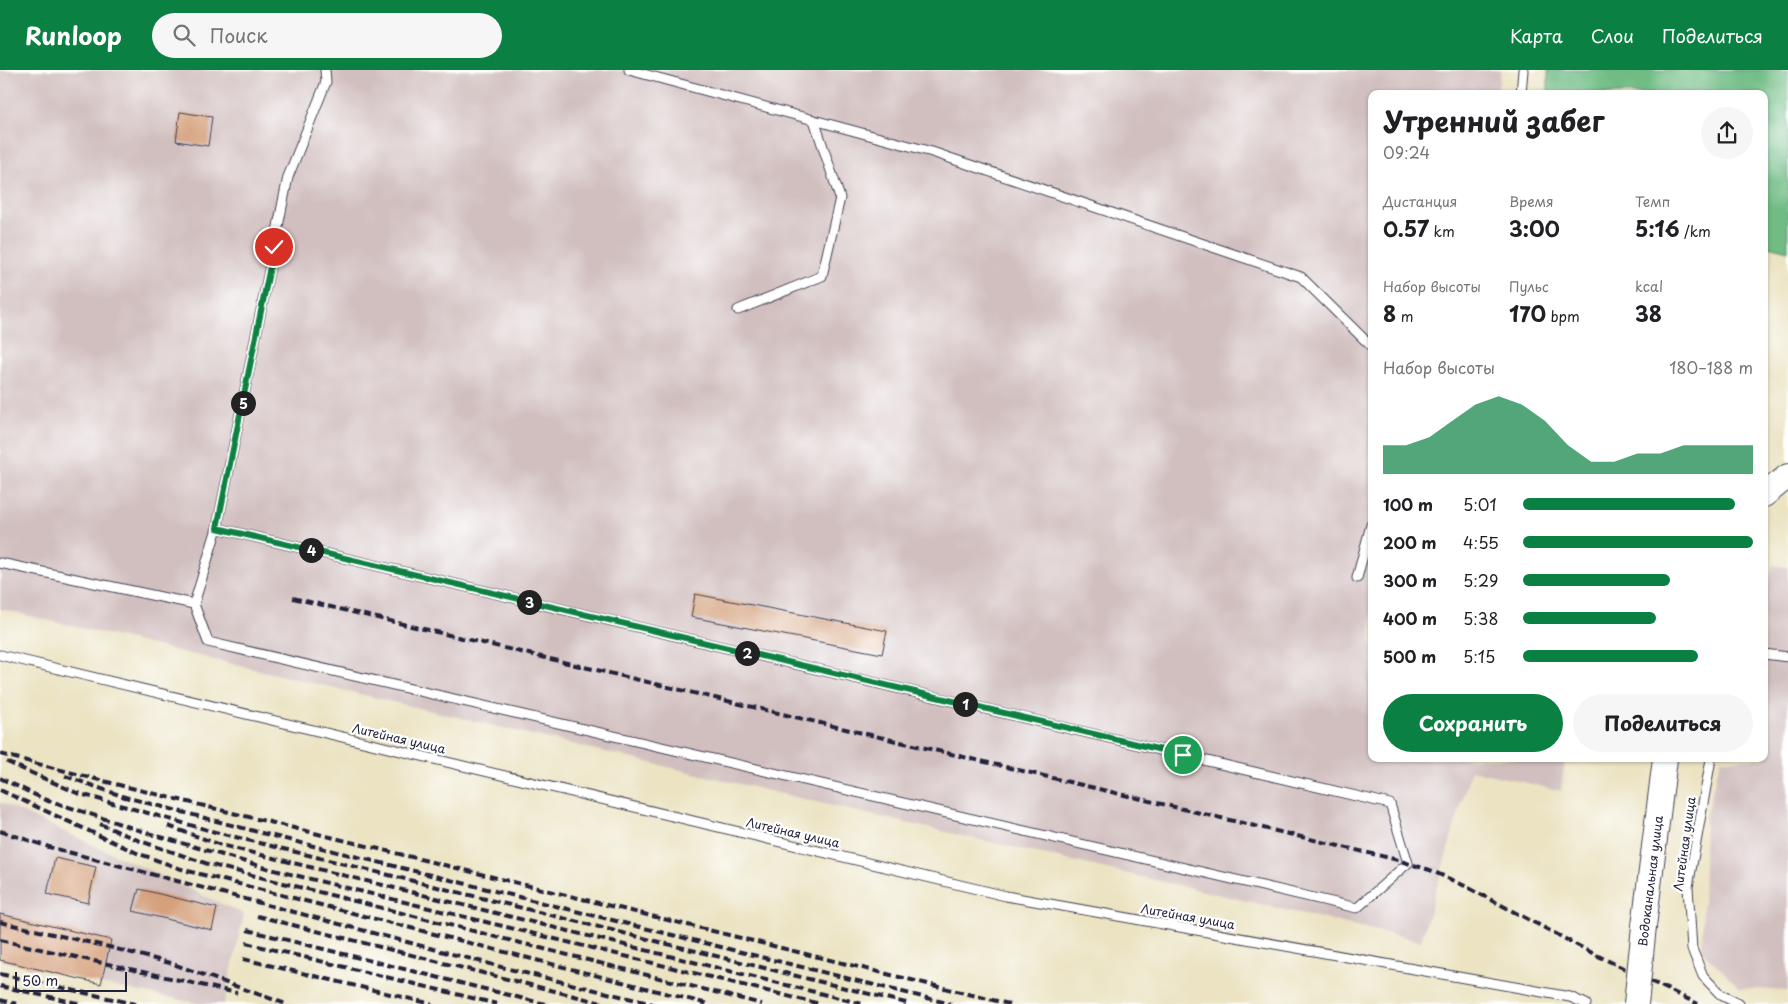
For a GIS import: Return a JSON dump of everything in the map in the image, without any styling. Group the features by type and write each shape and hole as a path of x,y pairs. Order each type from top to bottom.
{"main road":[{"path":"1768,492 1788,476"},
{"name":"Водоканальная улица","path":"1636,1004 1665,762"}],"lane":[{"path":"217,528 1390,804 1408,863 1357,908 208,642 194,604 217,528 288,177 326,82 325,70"},
{"path":"629,70 932,152 1301,277 1368,343"},
{"path":"1521,90 1523,70"},
{"path":"738,310 822,276 840,198 814,120"},
{"path":"1356,578 1368,536"},
{"path":"0,563 194,604"},
{"path":"1768,654 1788,657"},
{"name":"Литейная улица","path":"0,655 1006,896 1570,997 1586,1004"},
{"name":"Литейная улица","path":"1710,762 1688,887 1692,949 1704,976 1721,994 1739,1004"}],"shaded area":[{"path":"0,70 1501,70 1498,90 1368,90 1368,762 1565,762 1561,791 1471,770 1421,941 854,811 0,609"},
{"path":"1773,565 1788,567 1788,991 1740,988 1702,951 1705,818 1720,762 1768,762 1768,585"},
{"path":"0,802 244,914 224,1004 201,1004 101,984 0,960"}],"green space":[{"path":"1548,70 1788,70 1788,251 1768,246 1768,90 1548,90"}],"building":[{"path":"180,112 212,117 208,146 176,141"},
{"path":"695,594 887,631 882,654 691,617"},
{"path":"55,858 96,867 88,903 47,894"},
{"path":"139,889 217,908 212,930 133,911"},
{"path":"0,914 111,940 101,984 0,960"}],"railway":[{"path":"293,598 1394,859 1430,870 1465,886 1594,954 1698,1004"},
{"path":"0,754 1009,1004"},
{"path":"7,762 77,793 215,832 910,1004"},
{"path":"65,776 125,797 277,837 951,1004"},
{"path":"0,778 50,802"},
{"path":"0,790 137,853 184,870 708,1004"},
{"path":"44,799 151,834 270,869 820,1004"},
{"path":"100,824 140,841 208,864 762,1004"},
{"path":"168,826 221,845 863,1004"},
{"path":"0,831 49,847 505,968 653,1004"},
{"path":"257,916 606,1004"},
{"path":"0,922 170,963 286,1004"},
{"path":"247,930 545,1004"},
{"path":"0,940 237,993"},
{"path":"246,943 497,1004"},
{"path":"243,959 432,1004"},
{"path":"0,974 135,1004"},
{"path":"0,986 82,1004"},
{"path":"0,1000 17,1004"}],"route":[{"path":"274,247 217,528 1183,755"}]}
